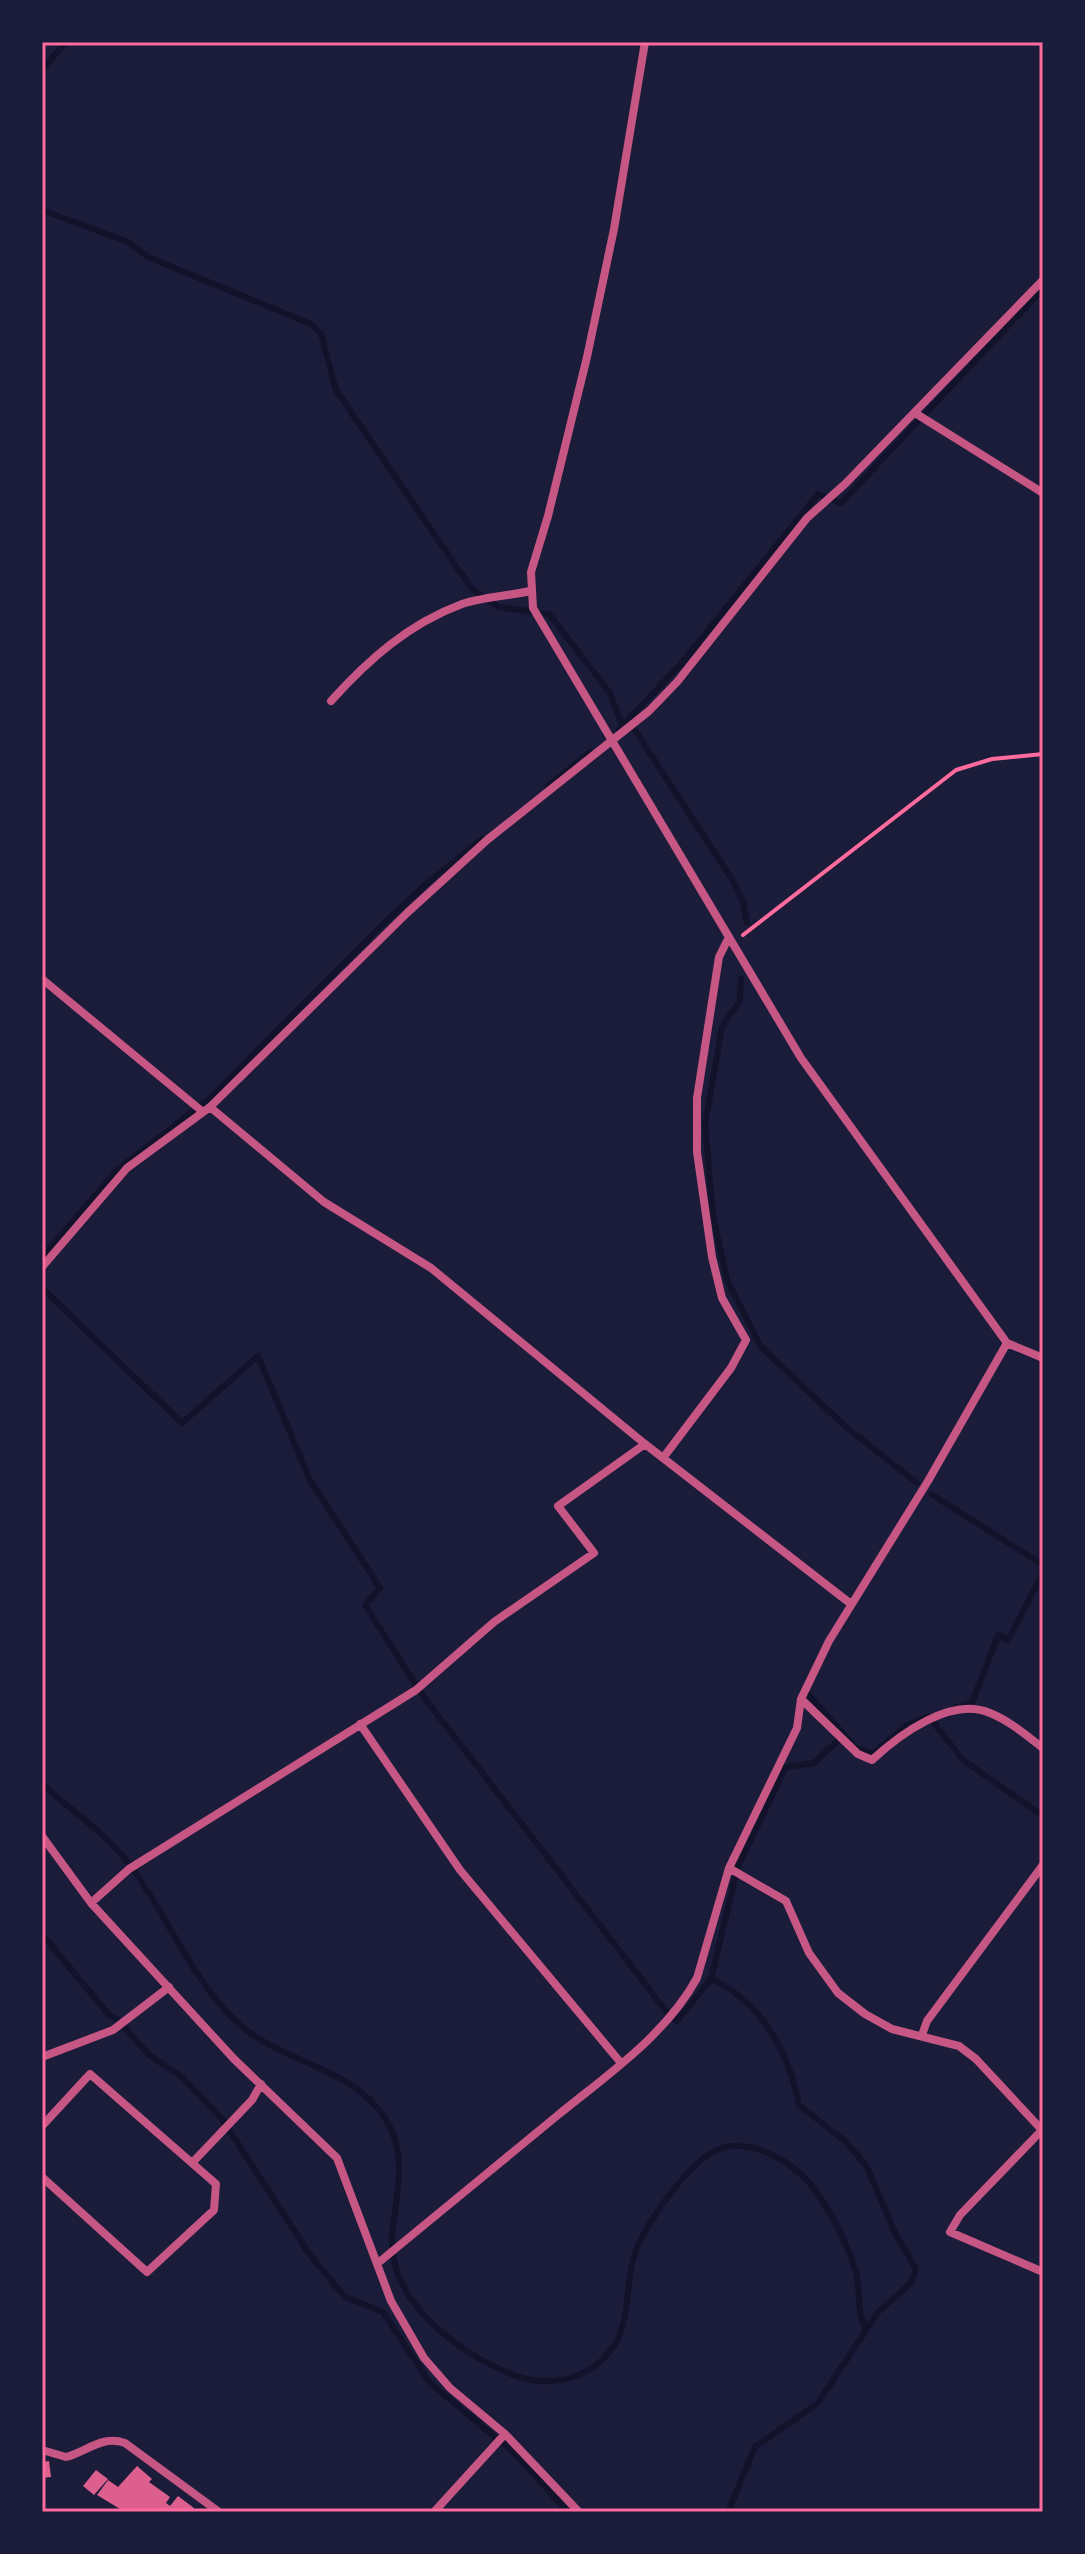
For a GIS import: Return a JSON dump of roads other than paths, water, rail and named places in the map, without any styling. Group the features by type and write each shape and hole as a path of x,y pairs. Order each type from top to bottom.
{"street":[{"path":"645,42 614,229 567,445 531,572 530,591 534,611 614,740 801,1058 1007,1343 1043,1358"},
{"path":"42,1267 127,1168 202,1108 487,840 614,740 677,682 787,542 828,498 920,416 1043,280"},
{"path":"920,416 1043,493"},
{"path":"331,701 373,655 462,604 530,591"},
{"path":"663,1458 731,1368 746,1340 722,1298 712,1257 697,1152 697,1098 719,957 730,941"},
{"path":"42,979 324,1202 431,1268 645,1444 851,1604"},
{"path":"378,2263 621,2063 671,2016 697,1978 734,1871 797,1728 801,1699 851,1604 928,1481 1007,1343"},
{"path":"91,1903 131,1868 418,1688 494,1622 594,1553 558,1506 645,1444"},
{"path":"801,1699 858,1754 872,1760 900,1736 931,1720 965,1709 988,1711 1043,1748"},
{"path":"360,1724 460,1870 621,2063"},
{"path":"42,1836 91,1903 234,2059 337,2158 391,2301 424,2358 450,2388 574,2511"},
{"path":"922,2035 927,2021 1043,1865"},
{"path":"734,1871 786,1901 809,1953 838,1993 865,2014 892,2029 959,2046 976,2059 1042,2130 960,2215 950,2232 1043,2272"},
{"path":"42,2057 70,2049 122,2023 169,1987"},
{"path":"42,2126 90,2074 216,2184 214,2210 147,2272 42,2177"},
{"path":"192,2163 252,2100 261,2084"},
{"path":"42,2450 66,2457 100,2441 113,2439 125,2443 219,2512"},
{"path":"434,2512 501,2439"}],"waterway":[{"path":"42,70 66,42"},
{"path":"42,210 128,242 148,257 311,324 321,334 336,390 471,588 498,607 549,614 610,693 622,726"},
{"path":"619,729 681,664 818,494 841,503 1043,289"},
{"path":"631,724 733,881 743,902 747,923"},
{"path":"547,787 590,752"},
{"path":"42,1257 118,1169 210,1098 382,925 482,839"},
{"path":"741,979 740,1000 722,1027 705,1124 713,1215 727,1280 761,1347 846,1427 917,1483"},
{"path":"42,1288 182,1423 258,1356 310,1480 380,1588 365,1605 423,1696 666,2011 677,2021 711,1979 729,1989 770,2030 788,2066 799,2105 846,2142 867,2167 894,2231 916,2269 911,2283 878,2312 818,2403 755,2447 728,2512"},
{"path":"931,1494 1043,1565"},
{"path":"957,1707 972,1703 998,1635 1008,1640 1043,1573"},
{"path":"808,1694 856,1748 873,1754 907,1725 927,1717"},
{"path":"929,1717 963,1760 1043,1816"},
{"path":"711,1979 738,1866 786,1767 814,1763 842,1737"},
{"path":"42,1784 117,1849 141,1880 206,1986 238,2023 276,2048 339,2078 375,2105 389,2125 398,2152 399,2180 392,2236 394,2260 402,2283 432,2323 472,2354 516,2376 532,2380 566,2379 596,2365 617,2340 623,2324 633,2261 653,2219 681,2180 702,2160 711,2153 737,2146 751,2147 779,2158 802,2175 818,2194 838,2227 853,2262 861,2316 866,2329"},
{"path":"42,1934 108,2014 118,2020 149,2055 182,2077 222,2119 310,2255 345,2297 383,2312 430,2383 513,2452 568,2512"}]}
